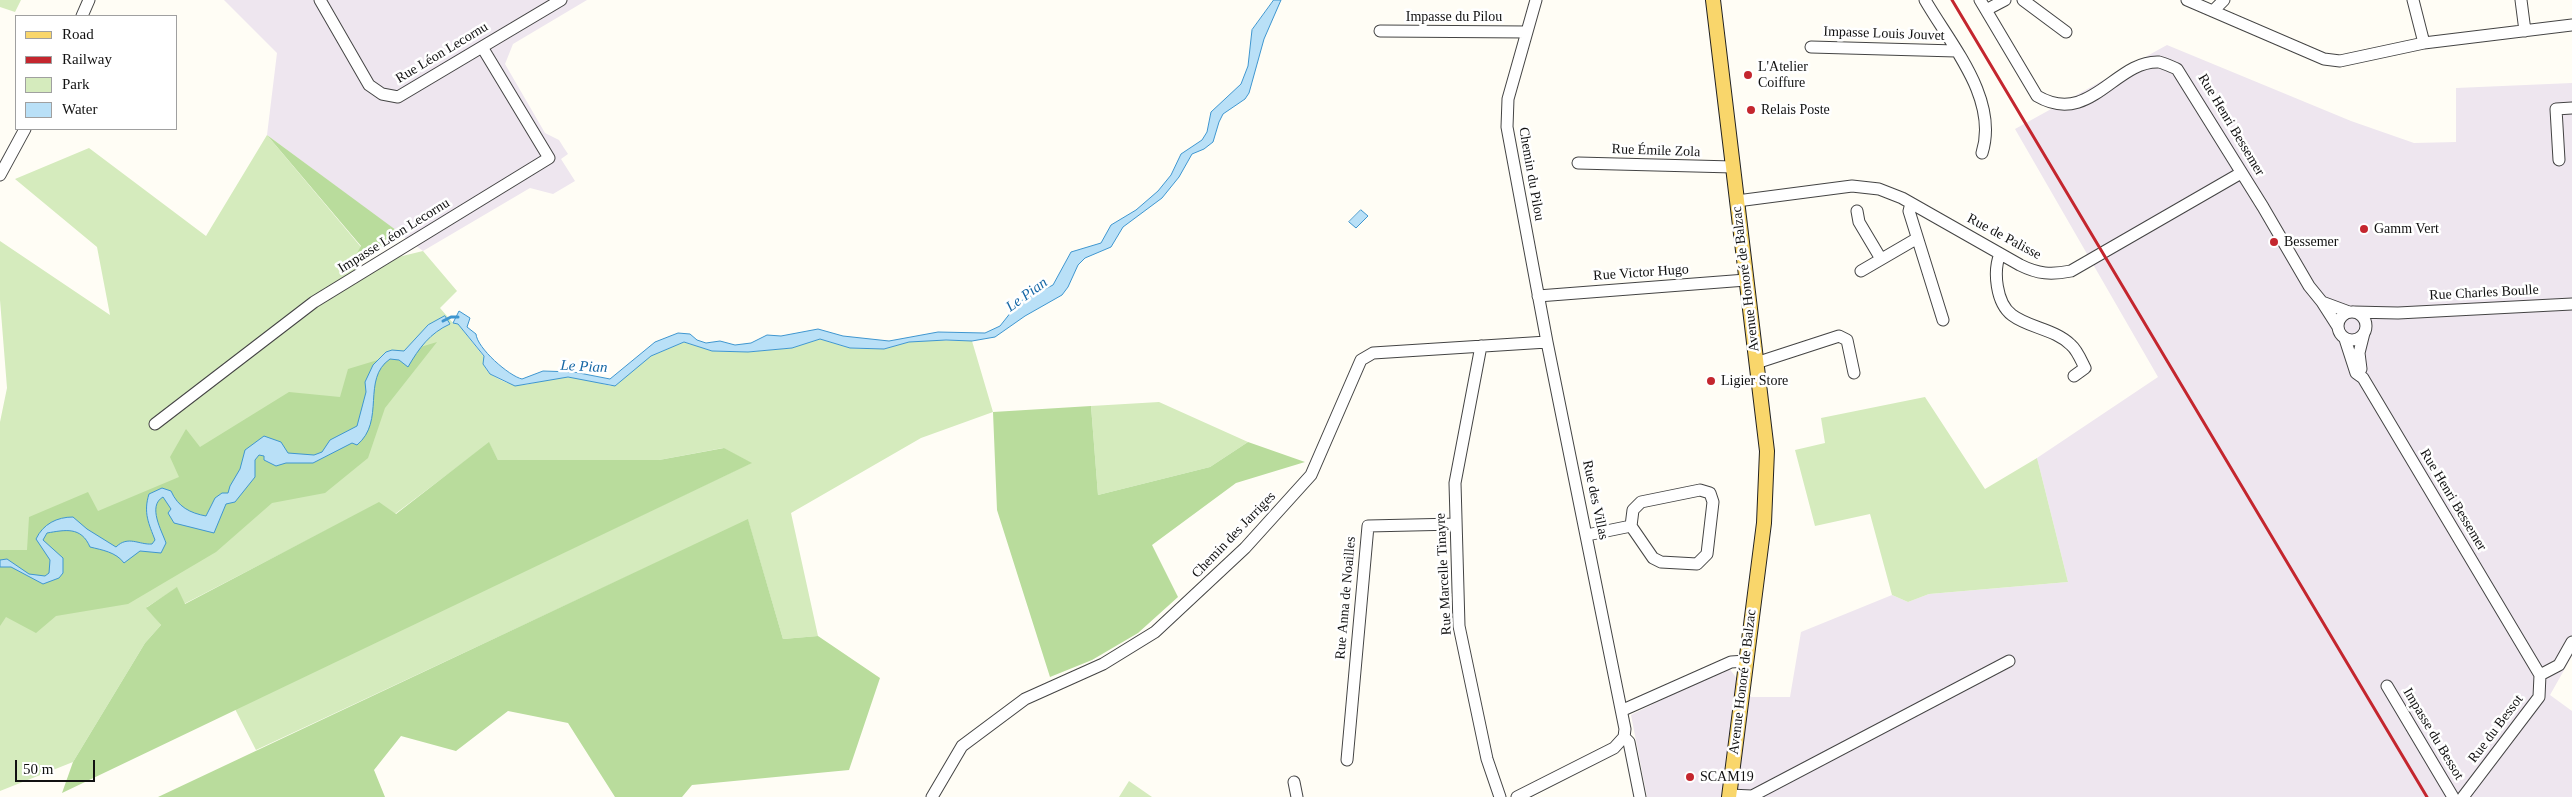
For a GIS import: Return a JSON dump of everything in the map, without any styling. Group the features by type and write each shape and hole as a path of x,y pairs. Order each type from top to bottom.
{"main road":[{"name":"Avenue Honoré de Balzac","path":"1713,0 1767,451 1767,487 1729,796"}],"street":[{"path":"82,15 89,0"},
{"name":"Rue Léon Lecornu","path":"320,0 370,84 382,94 398,97 561,0"},
{"name":"Chemin du Pilou","path":"1536,0 1508,99 1507,127 1538,296"},
{"path":"1925,0 1980,92 1985,110 1986,140 1982,154"},
{"path":"1983,5 2005,0"},
{"path":"2023,0 2066,32"},
{"path":"2187,0 2324,59 2340,61 2424,43 2572,25"},
{"path":"2214,10 2224,0"},
{"path":"2413,0 2424,43"},
{"path":"2521,0 2525,31"},
{"name":"Rue Henri Bessemer","path":"1983,5 2037,96 2051,104 2066,105 2082,101 2142,65 2159,62 2177,68 2309,286 2338,327 2339,334 2345,339 2356,373 2363,378 2540,675"},
{"name":"Impasse du Pilou","path":"1380,31 1527,32"},
{"name":"Impasse Léon Lecornu","path":"155,424 314,302 549,158 482,47"},
{"name":"Impasse Louis Jouvet","path":"1811,47 1956,51"},
{"path":"2559,160 2556,109 2572,108"},
{"path":"0,175 5,157 24,130"},
{"name":"Rue Émile Zola","path":"1578,163 1733,167"},
{"name":"Rue de Palisse","path":"1737,201 1852,186 1879,189 1911,203 2000,254 2036,272 2052,275 2071,271 2241,173"},
{"path":"1911,203 1909,211 1916,238 1942,320"},
{"path":"1857,211 1859,222 1881,259"},
{"path":"1861,271 1916,238"},
{"path":"2000,254 1995,266 1997,291 2010,314 2056,335 2071,345 2086,368 2074,376"},
{"name":"Rue Victor Hugo","path":"1538,296 1746,280"},
{"name":"Rue des Villas","path":"1538,296 1623,710 1624,737 1628,742 1640,797"},
{"path":"2322,302 2351,312 2364,320 2365,331 2359,353 2363,378"},
{"name":"Rue Charles Boulle","path":"2351,312 2398,312 2572,304"},
{"path":"2338,327 2341,317 2351,312"},
{"name":"Rue Charles Boulle","path":"2365,331 2379,319 2398,312"},
{"path":"2345,339 2358,339 2365,331"},
{"path":"1756,363 1840,336 1847,340 1854,373"},
{"name":"Chemin des Jarriges","path":"932,797 962,746 1025,699 1103,664 1154,632 1245,548 1311,475 1362,360 1373,353 1547,342"},
{"name":"Rue Marcelle Tinayre","path":"1481,346 1455,483 1459,626 1487,759 1500,797"},
{"path":"1700,490 1710,493 1713,502 1707,554 1697,564 1661,562 1653,558 1631,526 1633,510 1641,502 1700,490"},
{"name":"Rue Anna de Noailles","path":"1347,760 1368,526 1456,524"},
{"path":"1587,535 1631,526"},
{"path":"2540,675 2558,665 2572,642"},
{"path":"1623,710 1731,662 1746,661"},
{"path":"1729,796 1752,796 2009,661"},
{"name":"Rue du Bessot","path":"2463,797 2539,697 2540,675"},
{"name":"Impasse du Bessot","path":"2388,686 2453,797"},
{"path":"1517,797 1614,748 1624,737"},
{"path":"1294,782 1297,797"}],"shaded area":[{"path":"224,0 587,0 513,44 505,64 545,133 559,140 568,154 561,159 575,181 553,194 530,188 423,251 267,135 277,53"},
{"path":"2167,45 2351,121 2414,143 2456,142 2456,88 2572,83 2572,656 2550,695 2572,711 2572,797 1647,797 1631,715 1728,667 1751,697 1790,697 1801,632 1892,595 1908,602 1929,594 2068,582 2037,458 2158,377 2015,129"}],"green space":[{"path":"0,0 21,0 15,12 0,7"},
{"path":"267,135 361,247 349,269 423,251 457,291 440,308 453,323 458,324 484,357 484,364 488,372 507,383 524,385 565,377 611,386 651,356 684,342 712,351 748,352 792,348 820,339 850,348 869,349 884,349 909,342 932,340 972,341 993,412 921,438 791,513 818,636 783,639 748,520 256,750 235,709 751,463 723,448 659,460 498,460 489,443 395,514 379,503 184,604 177,588 147,607 161,625 145,643 73,762 0,791 0,422 7,388 0,300 0,241 110,315 97,247 15,179 89,148 206,236"},
{"path":"267,135 404,236 348,269 361,246"},
{"path":"437,342 385,408 368,458 325,493 272,503 216,552 128,604 56,616 36,633 6,617 0,626 0,550 27,550 29,517 88,492 98,511 179,477 170,457 186,429 200,447 289,392 340,397 348,369"},
{"path":"1925,397 1985,489 2037,458 2068,582 1929,594 1908,602 1892,595 1870,514 1815,526 1795,450 1825,443 1821,418"},
{"path":"1159,402 1248,442 1210,467 1098,495 1091,406"},
{"path":"1091,406 1098,495 1210,467 1248,442 1305,462 1236,483 1152,545 1178,597 1138,633 1092,660 1050,677 997,510 993,412"},
{"path":"489,442 498,460 659,460 724,448 752,463 62,793 73,762 145,643 161,625 146,608 177,587 185,604 379,502 396,514"},
{"path":"748,519 783,639 818,636 880,678 849,770 692,785 682,797 615,797 568,723 508,711 456,751 401,736 374,770 385,797 158,797"},
{"path":"1129,781 1152,797 1119,797"}],"water":[{"path":"1274,0 1281,0 1264,39 1249,93 1245,99 1223,114 1213,142 1204,149 1192,154 1179,177 1162,198 1123,227 1111,247 1085,258 1078,265 1068,287 1062,295 1025,316 995,337 972,341 909,342 884,349 850,348 820,339 792,348 748,352 712,351 684,342 651,356 615,386 568,377 515,386 490,374 483,364 484,356 458,324 453,323 459,311 470,318 467,327 476,334 482,347 494,361 509,373 522,379 543,371 574,372 610,379 655,342 678,333 690,334 697,340 706,343 720,341 735,345 751,343 767,335 781,336 818,329 843,336 889,341 938,332 985,333 1000,326 1019,302 1053,285 1071,252 1101,243 1111,225 1136,210 1158,191 1171,175 1181,154 1202,140 1207,132 1211,112 1241,84 1248,66 1252,30"},
{"path":"1361,210 1368,216 1356,228 1349,222"},
{"path":"445,316 450,324 426,342 408,367 399,360 390,359 381,367 374,389 373,413 370,424 366,435 357,445 352,443 313,463 286,463 276,466 264,460 264,456 259,455 255,460 255,477 235,502 226,504 214,533 174,523 168,513 171,509 163,497 156,506 157,519 166,543 161,553 140,551 124,563 113,554 90,547 86,540 77,533 60,531 47,533 43,540 63,558 63,573 59,578 43,584 11,567 0,567 0,560 7,559 29,574 45,576 49,573 50,560 36,539 42,529 51,522 67,517 73,517 87,529 116,547 120,543 129,541 152,544 155,540 147,513 149,494 162,488 171,491 177,501 185,508 206,516 215,498 222,493 228,493 240,469 245,450 264,436 281,442 288,453 314,455 322,452 330,440 357,426 366,392 365,382 373,365 386,352 392,350 404,351 428,325"}],"waterway":[{"name":"Le Pian","path":"443,321 451,317 458,317"}],"railway":[{"path":"1952,0 2427,797"}],"place":[{"name":"L'Atelier Coiffure","path":"1748,75"},
{"name":"Relais Poste","path":"1751,110"},
{"name":"Gamm Vert","path":"2364,229"},
{"name":"Bessemer","path":"2274,242"},
{"name":"Ligier Store","path":"1711,381"},
{"name":"SCAM19","path":"1690,777"}]}
